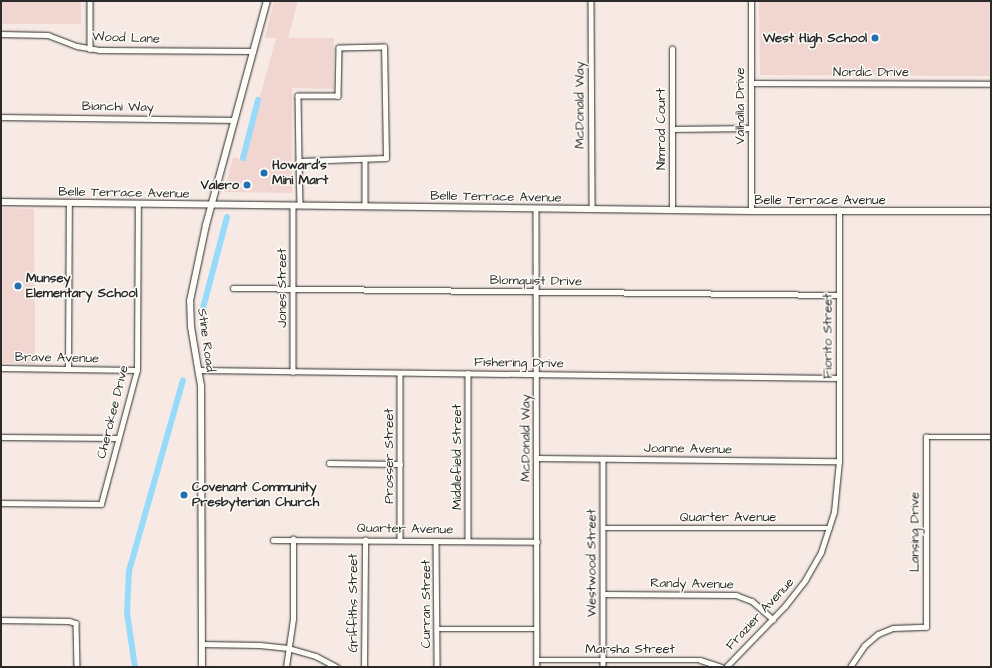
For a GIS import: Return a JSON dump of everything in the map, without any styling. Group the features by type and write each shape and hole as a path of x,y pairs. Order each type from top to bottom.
{"street":[{"path":"90,1 90,49"},
{"name":"Stine Road","path":"202,667 200,370 191,327 190,301 212,205 266,1"},
{"name":"McDonald Way","path":"591,1 592,208"},
{"name":"Valhalla Drive","path":"751,1 751,211"},
{"name":"Wood Lane","path":"1,34 48,35 90,49 253,51"},
{"name":"Jones Street","path":"293,372 293,289 299,160 298,96 338,96 339,48 382,47 385,49 386,158 364,160"},
{"name":"Nimrod Court","path":"672,49 672,209"},
{"name":"Nordic Drive","path":"751,83 991,84"},
{"name":"Bianchi Way","path":"1,117 234,120"},
{"path":"673,128 751,128"},
{"path":"299,160 364,160 365,206"},
{"name":"Belle Terrace Avenue","path":"1,202 751,211 991,211"},
{"path":"68,369 69,204"},
{"name":"Cherokee Drive","path":"1,503 101,504 137,370 138,204"},
{"name":"McDonald Way","path":"536,209 537,667"},
{"name":"Fiorito Street","path":"839,210 839,461"},
{"name":"Blomquist Drive","path":"233,288 839,295"},
{"name":"Brave Avenue","path":"1,368 137,370"},
{"name":"Fishering Drive","path":"200,370 839,378"},
{"name":"Prosser Street","path":"400,373 400,540"},
{"name":"Middlefield Street","path":"468,373 468,541"},
{"path":"1,437 118,438"},
{"name":"Lansing Drive","path":"850,667 864,646 878,634 893,628 926,627 926,437 991,437"},
{"name":"Joanne Avenue","path":"537,458 839,461"},
{"name":"Westwood Street","path":"603,459 603,667"},
{"name":"Frazier Avenue","path":"726,667 773,619 805,580 830,528 837,498 839,461"},
{"path":"329,463 400,464"},
{"name":"Quarter Avenue","path":"603,528 830,528"},
{"path":"286,667 294,606 293,539"},
{"name":"Quarter Avenue","path":"273,540 436,540 537,542"},
{"name":"Griffiths Street","path":"364,667 365,540"},
{"name":"Curran Street","path":"436,540 437,667"},
{"name":"Randy Avenue","path":"603,594 736,595 752,601 773,619"},
{"path":"1,620 69,621 76,623 77,667"},
{"path":"436,629 537,629"},
{"path":"202,644 260,645 288,648 316,656 337,667"},
{"name":"Marsha Street","path":"537,660 700,660 721,667"}],"shaded area":[{"path":"1,1 81,1 81,24 1,24"},
{"path":"274,1 298,1 288,38 334,38 334,89 292,88 292,193 224,192 233,157 243,160 276,38 265,38"},
{"name":"West High School","path":"759,1 991,1 991,76 760,75"},
{"name":"Munsey Elementary School","path":"1,208 34,209 35,364 1,363"}],"waterway":[{"path":"243,158 258,100"},
{"path":"203,308 227,217"},
{"path":"135,667 127,612 129,571 183,380"}],"place":[{"name":"West High School","path":"875,38"},
{"name":"Howard's Mini Mart","path":"264,173"},
{"name":"Valero","path":"247,185"},
{"name":"Munsey Elementary School","path":"18,286"},
{"name":"Covenant Community Presbyterian Church","path":"184,495"}]}
